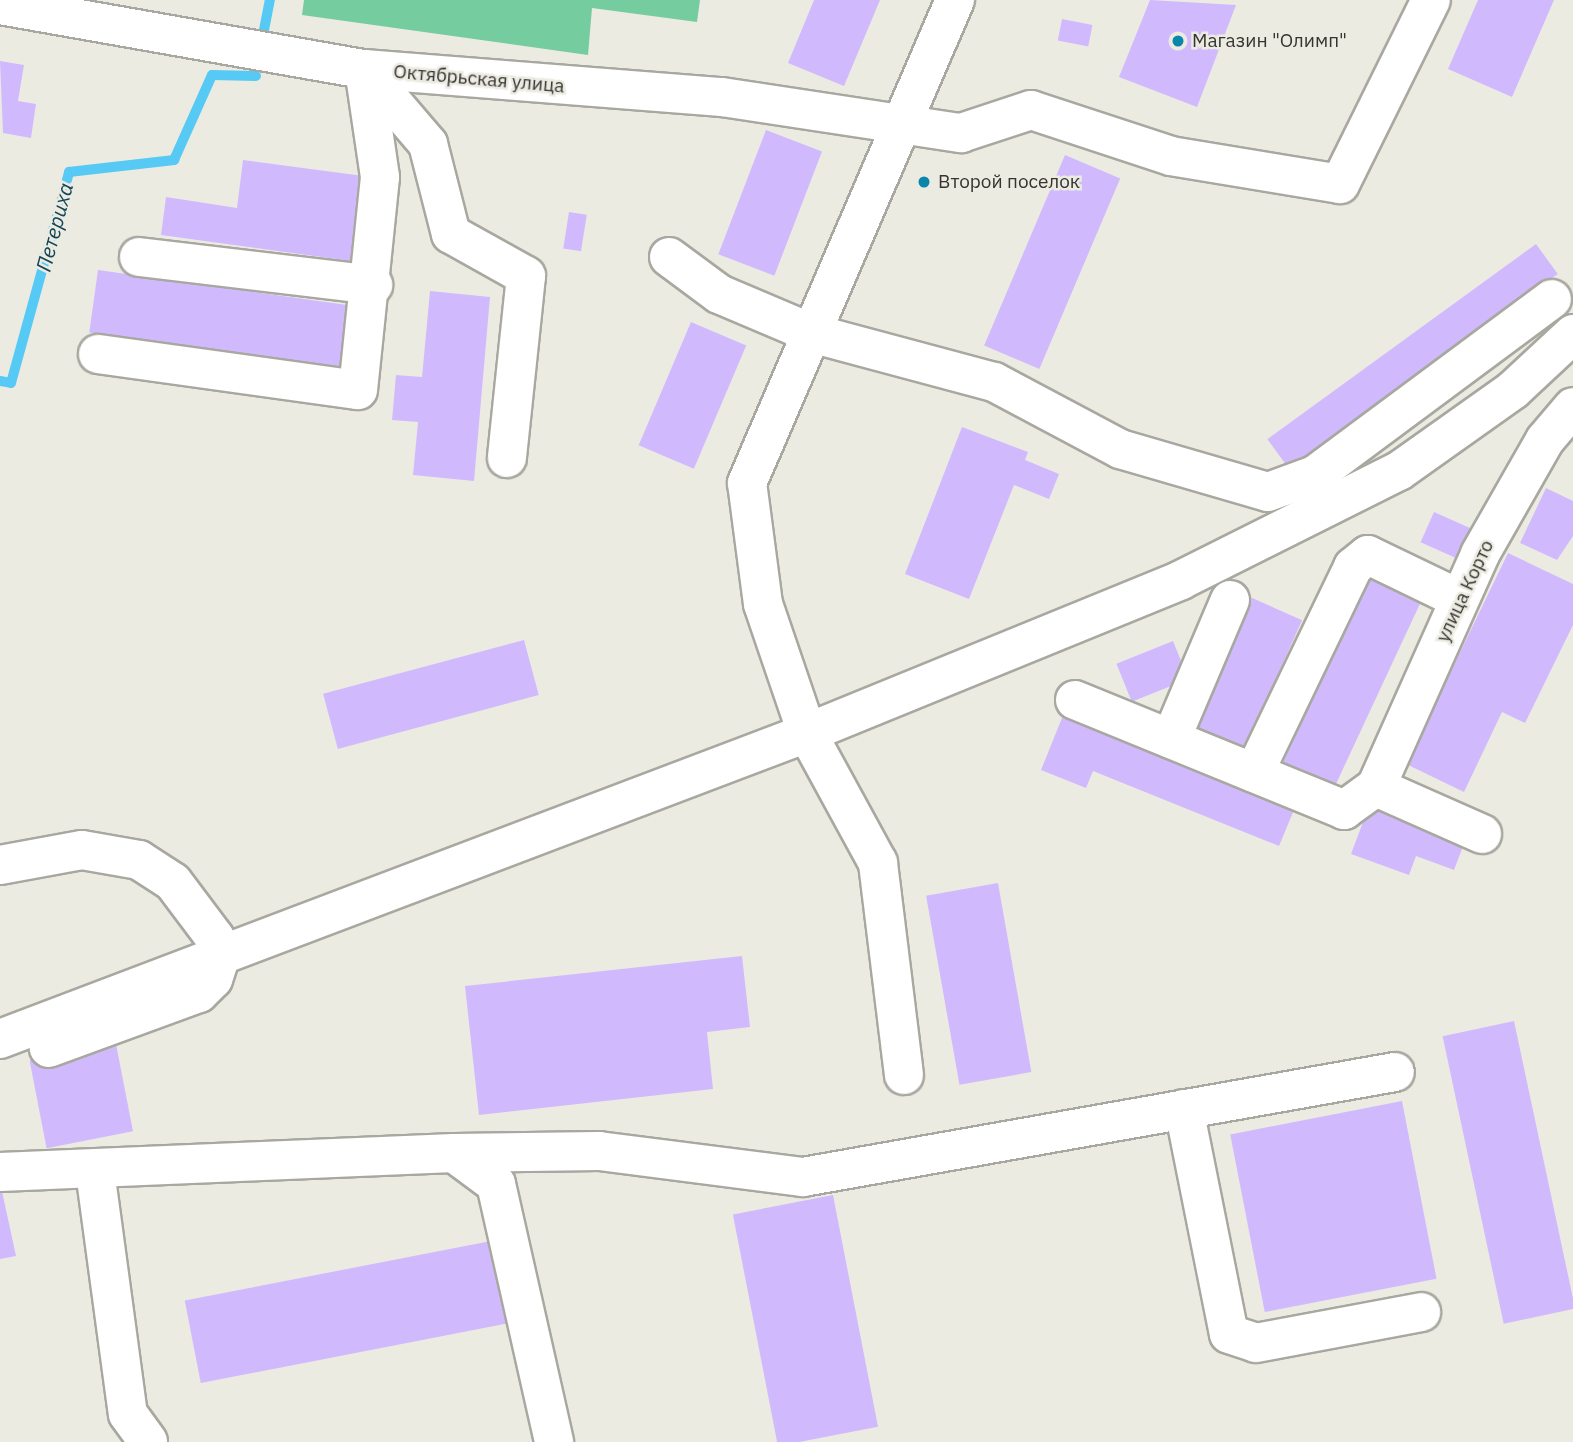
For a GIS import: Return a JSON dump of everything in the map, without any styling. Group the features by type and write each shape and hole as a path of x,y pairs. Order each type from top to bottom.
{"street":[{"path":"904,1075 878,863 807,733 763,604 747,483 898,127 955,0"},
{"name":"Октябрьская улица","path":"0,5 364,69 722,97 898,127 961,133 1031,110 1171,156 1340,184 1432,0"},
{"path":"98,354 358,390 373,285 380,177 364,69"},
{"path":"364,69 428,144 451,234 526,276 507,458"},
{"path":"139,257 373,285"},
{"path":"669,257 719,294 811,333 994,382 1119,449 1268,492 1315,475 1552,299"},
{"path":"0,1039 220,958 807,733 1181,580 1336,507 1514,390 1573,334"},
{"name":"улица Корто","path":"1376,787 1459,599 1545,440 1573,407"},
{"path":"1254,773 1353,566 1368,555 1459,599"},
{"path":"1171,739 1230,600"},
{"path":"1075,700 1344,810 1376,787 1482,834"},
{"path":"0,865 82,850 139,860 199,909 220,958 213,979 177,1006 0,1064"},
{"path":"0,1172 95,1171 454,1153 599,1151 803,1177 1395,1072"},
{"path":"1184,1109 1229,1334 1256,1343 1420,1312"},
{"path":"454,1153 496,1184 554,1442"},
{"path":"95,1171 128,1415 148,1442"}],"green space":[{"path":"304,0 700,0 697,22 592,8 588,55 302,15"}],"building":[{"path":"814,0 880,0 844,86 788,63"},
{"name":"Магазин \"Олимп\"","path":"1150,0 1236,5 1197,107 1119,77"},
{"path":"1478,0 1554,0 1512,97 1448,69"},
{"path":"1062,19 1092,25 1088,47 1058,41"},
{"path":"0,61 24,65 18,101 36,104 31,138 3,133"},
{"path":"766,130 822,152 774,276 718,254"},
{"path":"1065,155 1120,178 1039,369 984,346"},
{"path":"243,160 371,177 358,262 161,235 166,197 237,208"},
{"path":"569,212 587,215 581,251 563,249"},
{"path":"1536,244 1558,274 1289,469 1267,439"},
{"path":"98,270 354,306 346,368 89,332"},
{"path":"430,291 490,297 474,481 413,475 418,422 392,420 396,375 422,377"},
{"path":"691,322 746,345 694,469 639,445"},
{"path":"962,427 1028,452 1025,460 1059,474 1049,499 1014,485 969,599 905,574"},
{"path":"1546,488 1573,501 1573,536 1557,560 1520,543"},
{"path":"1434,512 1473,529 1460,560 1421,542"},
{"path":"1508,553 1573,584 1573,625 1525,723 1502,712 1464,792 1406,764"},
{"path":"1371,574 1423,598 1334,788 1282,764"},
{"path":"1250,597 1302,620 1244,751 1192,728"},
{"path":"524,640 539,695 338,749 323,694"},
{"path":"1173,641 1188,679 1132,702 1116,664"},
{"path":"1064,713 1296,805 1279,846 1093,771 1086,788 1041,770"},
{"path":"1369,806 1465,841 1454,870 1416,856 1409,875 1351,854"},
{"path":"998,883 1031,1072 959,1085 926,896"},
{"path":"742,956 750,1027 707,1032 713,1089 479,1115 465,986"},
{"path":"1514,1021 1573,1309 1504,1324 1443,1036"},
{"path":"116,1044 133,1131 47,1148 30,1061"},
{"path":"1402,1101 1437,1279 1265,1312 1230,1134"},
{"path":"0,1182 16,1256 0,1259"},
{"path":"833,1195 878,1427 799,1442 777,1442 733,1214"},
{"path":"491,1241 507,1323 201,1383 185,1301"}],"waterway":[{"name":"Петериха","path":"264,30 270,0"},
{"name":"Петериха","path":"0,381 11,383 69,172 174,160 212,75 256,76"}],"place":[{"name":"Магазин \"Олимп\"","path":"1178,41"},
{"name":"Второй поселок","path":"924,182"}]}
